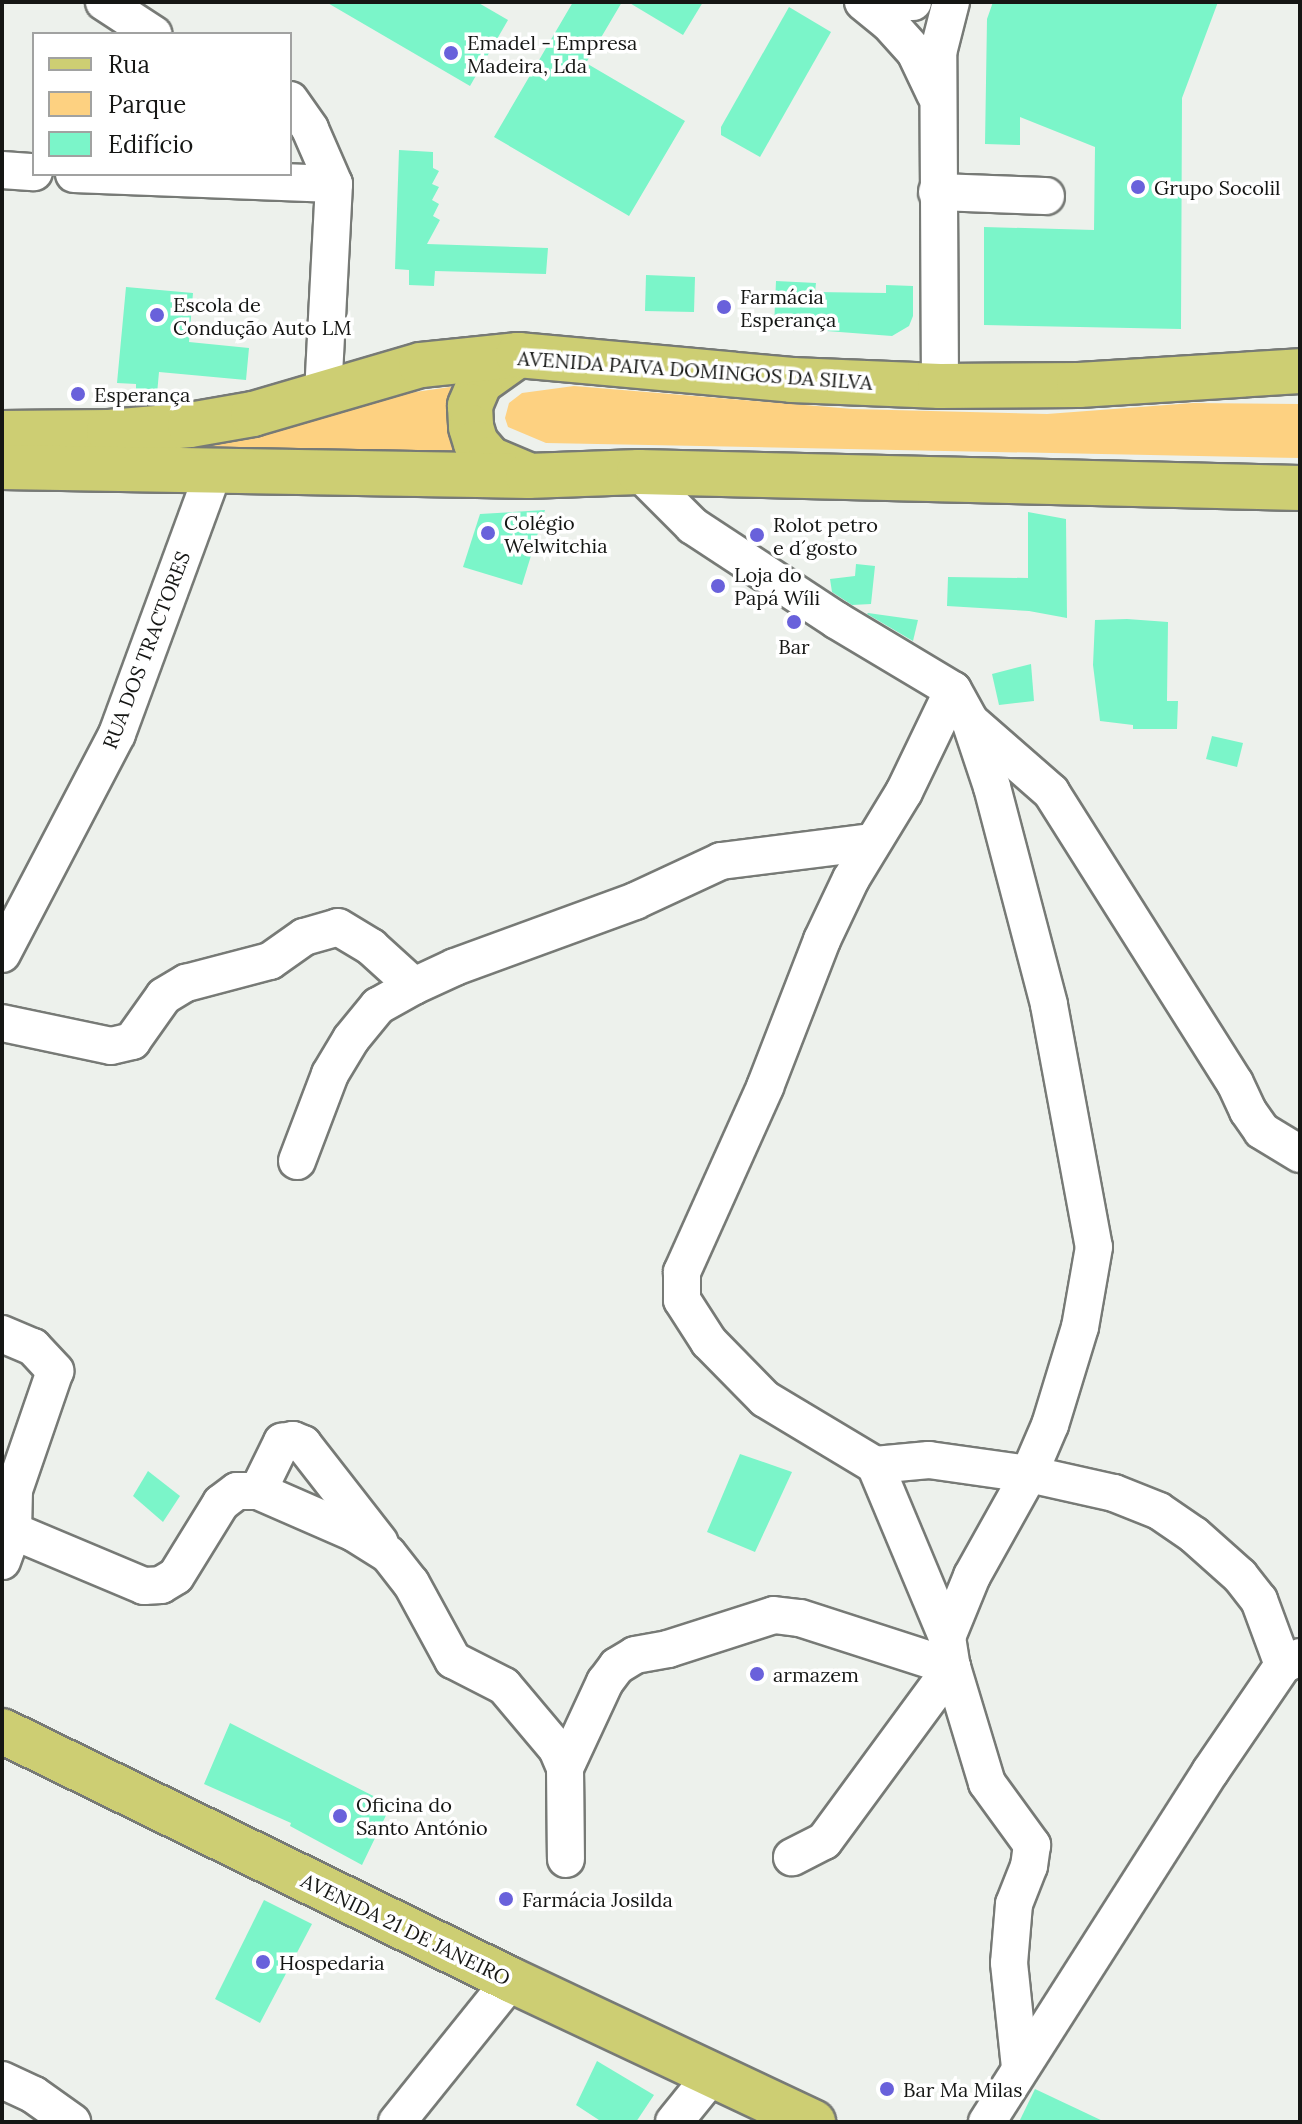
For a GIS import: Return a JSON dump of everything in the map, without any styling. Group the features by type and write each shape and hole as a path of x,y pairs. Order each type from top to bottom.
{"main road":[{"name":"AVENIDA PAIVA DOMINGOS DA SILVA","path":"2,433 109,432 190,425 253,414 421,365 518,355 792,380 940,386 1079,385 1298,372"},
{"path":"518,355 480,382 470,406 471,427 476,443 490,459 528,476"},
{"path":"2,467 528,476 639,472 1298,488"},
{"name":"AVENIDA 21 DE JANEIRO","path":"2,1731 511,1980 813,2122"}],"street":[{"path":"104,2 150,32"},
{"path":"863,2 888,22 915,52 939,100"},
{"path":"940,386 938,53 951,2"},
{"path":"292,103 310,129 334,184 323,394"},
{"path":"2,170 32,172"},
{"path":"126,176 334,184"},
{"path":"937,192 1046,196"},
{"name":"RUA DOS TRACTORES","path":"2,954 117,734 214,470"},
{"path":"639,472 693,526 961,706 1051,792 1235,1083 1248,1111 1262,1131 1300,1154"},
{"path":"961,706 871,842 822,940 765,1087 682,1272 682,1300 709,1342 765,1399 875,1465 929,1460 1029,1474 1114,1493 1159,1511 1194,1535 1240,1576 1259,1600 1292,1661 1020,2067 987,2122"},
{"path":"792,1857 824,1841 949,1652 972,1576 1029,1474 1050,1425 1080,1327 1094,1247 1049,1005 992,787 961,706"},
{"path":"297,1161 330,1074 351,1039 378,1006 455,967 635,901 721,861 871,842"},
{"path":"2,1023 111,1046 132,1041 164,996 186,983 270,961 304,937 338,927 371,947 414,986"},
{"path":"2,1334 33,1347 55,1371 14,1490 8,1546 144,1586 161,1585 176,1576 221,1503 237,1491 258,1491 354,1533 388,1554"},
{"path":"258,1491 282,1442 293,1440 303,1444 411,1583 453,1660 504,1686 557,1749 565,1768 566,1859"},
{"path":"875,1465 949,1652 987,1783 1032,1845 1029,1866 1014,1904 1009,1963 1020,2067"},
{"path":"565,1768 605,1682 617,1666 635,1655 668,1649 774,1615 800,1618 949,1652"},
{"path":"397,2122 511,1980"},
{"path":"674,2122 712,2075"},
{"path":"2,2080 34,2095 72,2122"}],"green space":[{"path":"457,386 463,455 135,453 408,393"},
{"path":"574,386 853,409 1047,414 1193,403 1300,404 1300,458 546,443 508,427 505,418 509,403 522,393"}],"building":[{"name":"Emadel - Empresa Madeira, Lda","path":"326,2 477,2 508,20 470,86"},
{"path":"573,2 622,2 586,63 685,121 629,216 494,137"},
{"path":"628,2 703,2 683,35"},
{"name":"Grupo Socolil","path":"993,2 1218,2 1182,98 1181,329 984,325 984,227 1094,230 1095,147 1020,117 1020,145 985,144 987,19"},
{"path":"789,7 831,32 760,157 721,135 721,127"},
{"path":"399,150 433,152 433,168 439,171 432,184 439,187 432,200 439,204 433,216 440,220 427,244 548,248 546,274 435,271 434,286 409,285 409,270 395,269"},
{"path":"646,275 695,277 694,312 645,311"},
{"path":"776,281 816,283 815,292 886,293 886,285 913,286 913,316 909,326 892,336 774,327"},
{"path":"126,287 193,293 189,342 249,348 246,380 159,372 157,394 136,392 136,384 117,383"},
{"name":"Colégio Welwitchia","path":"545,510 522,585 463,567 480,514"},
{"path":"1028,512 1066,519 1067,618 1029,611 947,606 948,577 1028,578"},
{"path":"856,564 875,566 871,604 852,605 832,592 830,579 855,576"},
{"path":"867,614 918,620 913,641"},
{"path":"1095,620 1168,622 1167,701 1178,701 1177,729 1133,729 1133,725 1100,721 1093,665"},
{"path":"1031,664 1034,701 999,705 992,674"},
{"path":"1212,736 1243,743 1237,767 1206,759"},
{"path":"740,1454 792,1472 755,1552 707,1532"},
{"path":"148,1471 180,1496 163,1522 133,1496"},
{"path":"230,1723 391,1805 362,1865 290,1826 291,1823 204,1784"},
{"name":"Hospedaria","path":"264,1900 312,1924 260,2023 215,1999"},
{"path":"597,2061 654,2095 636,2122 602,2122 576,2105"},
{"path":"1035,2089 1105,2122 1019,2122"}],"place":[{"name":"Emadel - Empresa Madeira, Lda","path":"451,53"},
{"name":"Grupo Socolil","path":"1138,187"},
{"name":"Farmácia Esperança","path":"724,307"},
{"name":"Escola de Condução Auto LM","path":"157,315"},
{"name":"Esperança","path":"78,394"},
{"name":"Colégio Welwitchia","path":"488,533"},
{"name":"Rolot petro e d´gosto","path":"757,535"},
{"name":"Loja do Papá Wíli","path":"718,586"},
{"name":"Bar","path":"794,622"},
{"name":"armazem","path":"757,1674"},
{"name":"Oficina do Santo António","path":"340,1816"},
{"name":"Farmácia Josilda","path":"506,1899"},
{"name":"Hospedaria","path":"263,1962"},
{"name":"Bar Ma Milas","path":"887,2089"}]}
